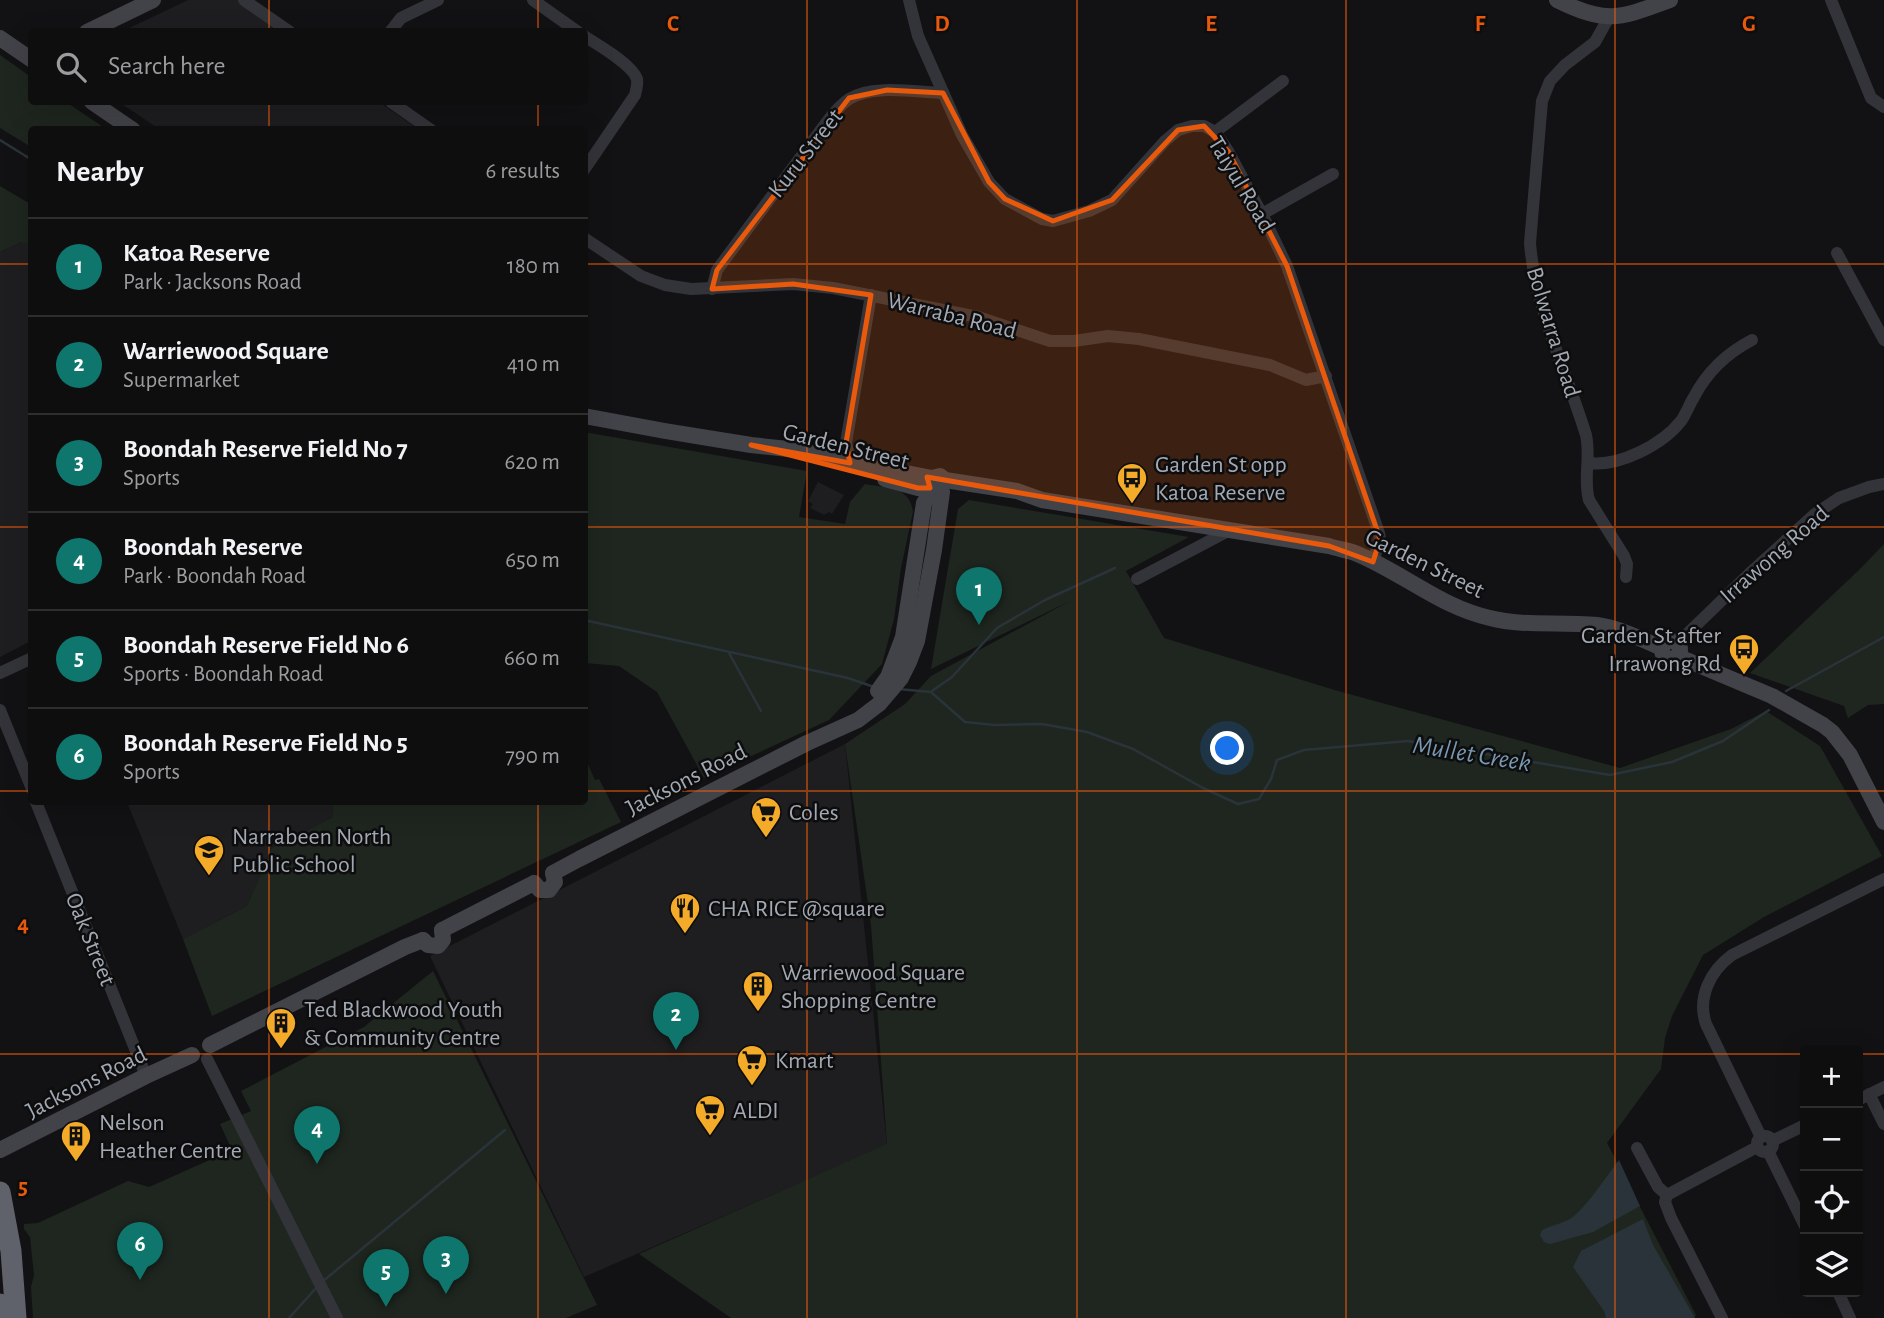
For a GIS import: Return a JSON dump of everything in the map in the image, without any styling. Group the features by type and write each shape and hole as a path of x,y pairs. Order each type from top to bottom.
{"highway":[{"path":"0,1192 11,1251 16,1318"},
{"path":"0,1304 1,1318"}],"street":[{"path":"95,28 153,0"},
{"path":"244,0 284,28"},
{"path":"393,28 401,18 438,0"},
{"path":"533,0 572,28"},
{"name":"Taiyul Road","path":"909,0 918,36 962,135 989,183 1005,199 1031,214 1053,221 1090,211 1112,200 1164,141 1178,130 1203,126 1215,132 1262,214 1287,266 1379,533 1380,539 1373,562"},
{"path":"1557,0 1588,14 1609,17 1624,16 1670,0"},
{"path":"1831,0 1871,98 1884,107"},
{"name":"Bolwarra Road","path":"1609,17 1595,42 1555,74 1546,89 1542,101 1530,243 1531,260 1543,306 1589,448 1586,491 1588,500 1624,556 1627,564 1626,577"},
{"path":"0,38 28,57"},
{"path":"588,39 628,67 635,75 638,87 588,164"},
{"path":"1215,132 1283,81"},
{"name":"Kuru Street","path":"712,289 717,270 825,123 849,99 864,93 887,90 943,93"},
{"path":"96,105 127,126"},
{"path":"395,105 425,126"},
{"path":"1262,214 1333,174"},
{"name":"Warraba Road","path":"588,241 641,276 678,287 712,289 793,284 834,288 978,317 1050,341 1108,336 1139,339 1270,365 1306,380 1326,376"},
{"path":"1837,253 1884,340"},
{"path":"855,463 846,443 871,295"},
{"path":"1588,463 1601,465 1612,462 1655,443 1683,419 1694,396 1728,354 1752,341"},
{"name":"Garden Street","path":"588,417 751,445 798,450 855,463 933,488"},
{"path":"829,458 846,443"},
{"name":"Garden Street","path":"751,445 823,467 933,488 1014,501 1042,500 1329,546 1373,562 1448,604 1491,619 1598,625 1622,631 1672,649 1772,696 1823,724 1850,755 1884,822"},
{"name":"Irrawong Road","path":"1672,649 1749,573 1815,514 1839,498 1884,484"},
{"name":"Jacksons Road","path":"0,1150 145,1076 203,1053 405,947 423,940 428,945 438,946 443,940 442,930 534,883 538,872 546,869 553,873 807,743 840,729 874,702 880,689 894,677 933,488"},
{"path":"1137,579 1232,529"},
{"path":"0,673 28,659"},
{"path":"0,710 28,779"},
{"name":"Oak Street","path":"37,805 145,1076"},
{"path":"1800,1216 1706,1024 1702,1011 1704,993 1721,963 1732,956 1884,879"},
{"path":"203,1053 337,1318"},
{"path":"1884,1087 1863,1097 1884,1124"},
{"path":"1722,1318 1671,1218 1665,1202 1667,1195 1800,1127"},
{"path":"1637,1148 1658,1187 1667,1195"},
{"path":"1840,1297 1850,1318"}],"highlighted area":[{"path":"887,90 943,93 989,182 1005,199 1053,221 1112,200 1178,130 1204,126 1228,151 1287,266 1380,539 1373,562 1329,546 927,477 930,488 918,488 751,445 850,463 846,443 871,295 793,284 712,289 717,270 849,98"}],"shaded area":[{"path":"188,0 253,0 276,28 129,28"},
{"path":"0,55 28,75 28,105 70,105 102,126 28,126 28,145 0,128"},
{"path":"123,105 383,105 414,126 155,126"},
{"path":"0,186 28,203 28,243 22,242 0,252"},
{"path":"28,239 28,643 0,657 0,252"},
{"path":"588,433 807,471 799,517 845,524 850,502 865,484 896,490 911,503 913,512 894,619 882,664 829,720 704,778 657,692 619,666 588,663"},
{"path":"818,482 844,495 832,514 829,512 824,515 810,508 813,504 808,501"},
{"path":"969,500 1189,537 1126,571 1164,638 1338,691 1620,768 1731,729 1766,711 1820,746 1882,856 1764,917 1703,955 1672,1016 1665,1038 1661,1069 1607,1143 1696,1315 1694,1318 731,1318 639,1254 887,1144 871,925 845,744 905,704 931,676 1070,601 931,669 958,509"},
{"path":"1884,544 1884,704 1868,705 1848,718 1844,706 1750,673 1860,569"},
{"path":"845,744 887,1145 584,1277 430,956"},
{"path":"588,765 595,780 599,779 621,822 212,1016 183,939 247,906 272,848 333,817 332,805 588,805"},
{"name":"Narrabeen North Public School","path":"128,805 332,805 333,817 272,848 247,906 183,939"},
{"path":"433,971 597,1305 566,1318 33,1318 31,1287 34,1275 30,1237 24,1224 38,1223 128,1181 149,1187 232,1150 220,1124 251,1111 241,1091 364,1027"},
{"path":"1619,1160 1640,1206 1593,1232 1550,1244 1544,1242 1540,1235 1542,1230 1574,1216"},
{"path":"1643,1219 1653,1245 1695,1318 1606,1318 1604,1311 1573,1267 1581,1251"}],"waterway":[{"path":"0,140 28,158"},
{"path":"932,691 952,677 997,628 1045,600 1115,568"},
{"path":"588,621 848,678 874,687"},
{"name":"Mullet Creek","path":"1786,691 1884,637"},
{"path":"729,653 761,711"},
{"name":"Mullet Creek","path":"898,689 931,692 965,722 995,725 1042,724 1087,732 1133,749 1238,804 1259,799 1271,779 1277,760 1304,750 1408,741 1610,775 1672,762 1723,741 1769,710"},
{"path":"322,1282 505,1130"},
{"path":"289,1318 317,1287"}],"place":[{"name":"Garden St opp Katoa Reserve","path":"1132,505"},
{"name":"Katoa Reserve","path":"979,625"},
{"name":"Garden St after Irrawong Rd","path":"1744,676"},
{"name":"Coles","path":"766,839"},
{"name":"Narrabeen North Public School","path":"209,877"},
{"name":"CHA RICE @square","path":"685,935"},
{"name":"Warriewood Square Shopping Centre","path":"758,1013"},
{"name":"Ted Blackwood Youth & Community Centre","path":"281,1050"},
{"name":"Warriewood Square","path":"676,1050"},
{"name":"Kmart","path":"752,1087"},
{"name":"ALDI","path":"710,1137"},
{"name":"Nelson Heather Centre","path":"76,1163"},
{"name":"Boondah Reserve","path":"317,1164"},
{"name":"Boondah Reserve Field No 5","path":"140,1280"},
{"name":"Boondah Reserve Field No 7","path":"446,1294"},
{"name":"Boondah Reserve Field No 6","path":"386,1307"}]}
